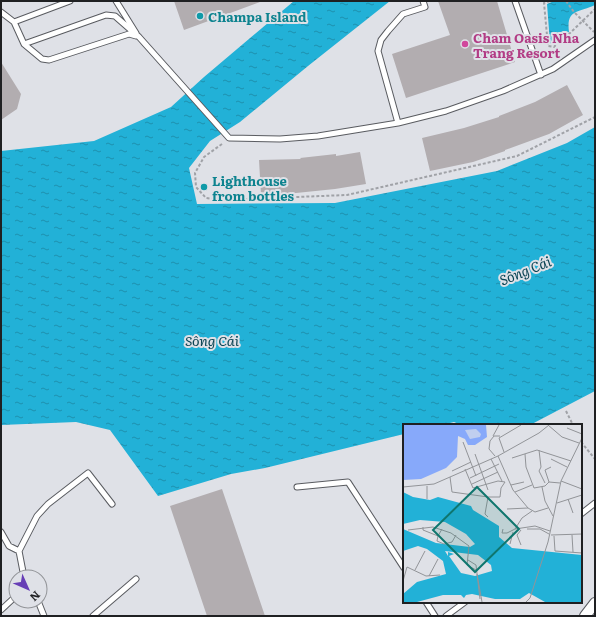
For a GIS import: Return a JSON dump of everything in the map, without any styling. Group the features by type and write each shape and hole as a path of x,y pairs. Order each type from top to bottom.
{"street":[{"path":"585,616 595,603"}],"lane":[{"path":"14,22 70,1"},
{"path":"116,1 139,38"},
{"path":"398,123 378,51 381,40 388,30 403,14 426,7 423,1"},
{"path":"516,1 541,75"},
{"path":"1,12 14,22 24,44 42,59 49,60 129,34 139,38"},
{"path":"24,44 106,15 115,16 139,38 229,138 280,139 318,136 398,123 446,111 474,102 541,75 565,61 595,40"},
{"path":"22,569 19,551 37,516 48,504 88,473 112,504"},
{"path":"297,486 348,482 403,566"},
{"path":"582,513 595,503"},
{"path":"1,532 9,546 19,551"},
{"path":"93,616 136,579"},
{"path":"427,603 435,616"},
{"path":"446,616 464,603"}],"path":[{"path":"550,1 544,3 548,46 554,47 595,9"},
{"path":"566,1 574,12 595,33"},
{"path":"229,138 204,157 195,173 196,187 206,198 220,200 347,195 517,156 595,117"},
{"path":"566,411 572,424"},
{"path":"582,443 595,459"}],"water":[{"name":"Sông Cái","path":"294,1 390,1 240,122 210,141 189,168 197,204 335,203 497,171 567,143 595,127 595,391 532,424 459,424 454,422 446,424 403,424 403,434 265,468 231,474 158,496 110,430 76,422 1,425 1,151 94,141 171,107"},
{"path":"554,1 595,1 595,5 571,15 569,19 569,32 559,37 554,44 550,43 547,4"}],"building":[{"name":"Champa Island","path":"174,1 260,1 260,2 184,30"},
{"name":"Cham Oasis Nha Trang Resort","path":"438,1 497,1 515,62 406,98 392,54 450,35"},
{"path":"1,62 21,94 17,109 1,120"},
{"path":"567,85 583,115 549,134 505,151 473,162 430,171 422,138 464,128 499,117 535,102"},
{"path":"360,152 366,184 335,189 261,195 259,160 301,159 300,158 336,154 336,156"},
{"path":"222,489 265,616 207,616 170,506"}],"place":[{"name":"Champa Island","path":"200,16"},
{"name":"Cham Oasis Nha Trang Resort","path":"465,44"},
{"name":"Lighthouse from bottles","path":"204,187"}]}
